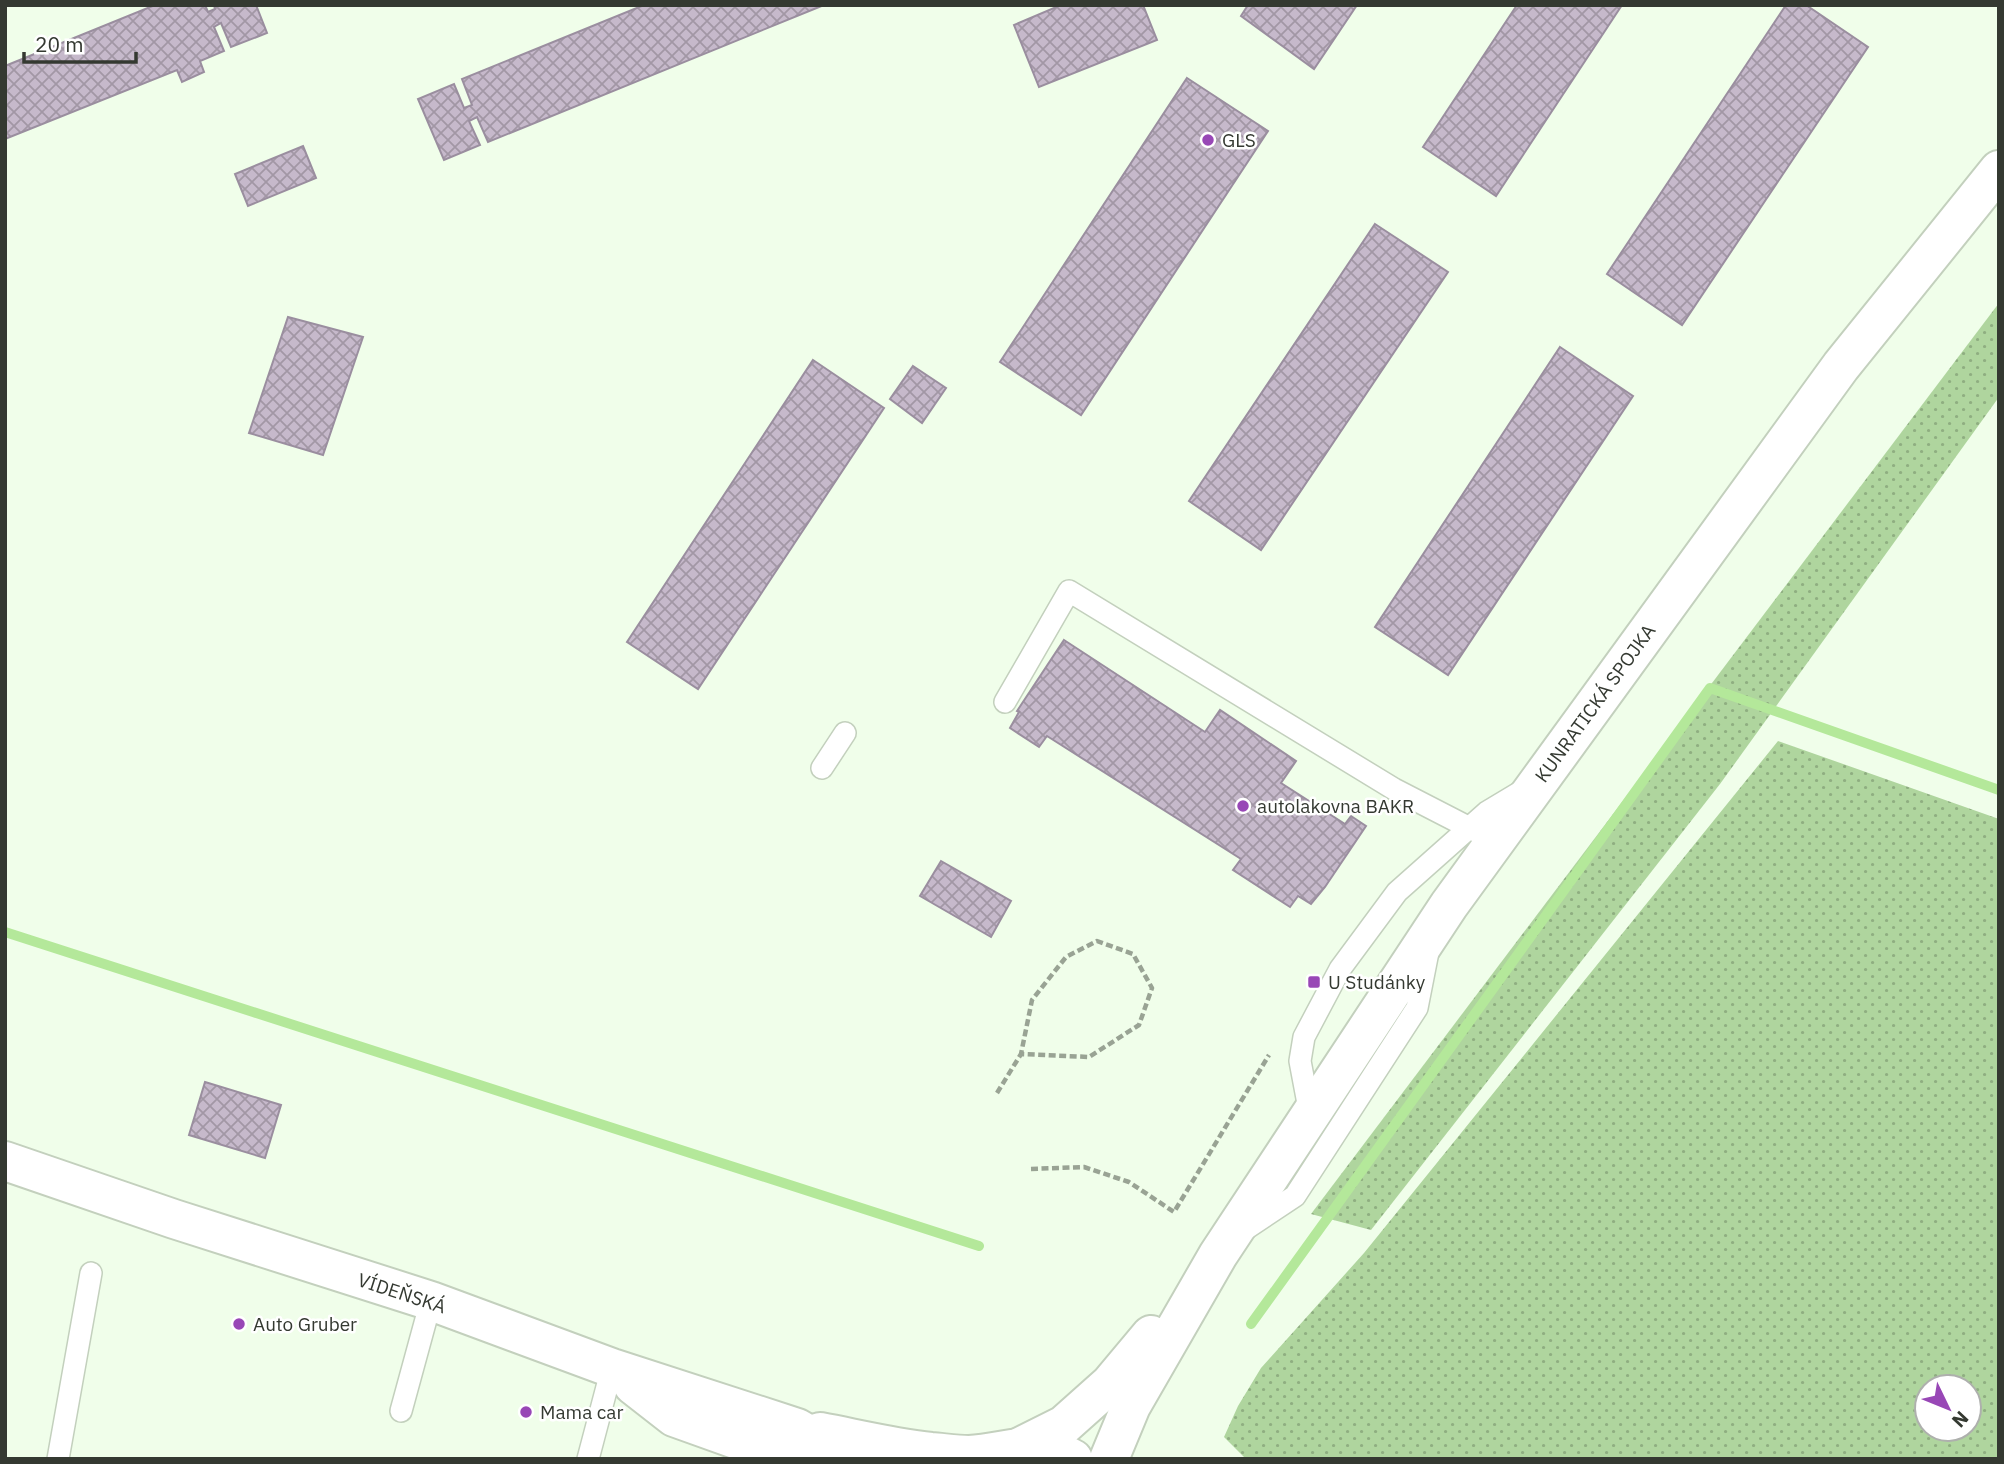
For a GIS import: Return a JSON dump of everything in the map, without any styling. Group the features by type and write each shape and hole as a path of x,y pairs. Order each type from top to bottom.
{"main road":[{"name":"KUNRATICKÁ SPOJKA","path":"1108,1459 1131,1406 1222,1249 1433,930 1482,835 1539,781 1841,366 1999,170"},
{"name":"VÍDEŇSKÁ","path":"5,1161 174,1219 431,1301 612,1368 794,1443 850,1459"},
{"name":"KUNRATICKÁ SPOJKA","path":"1006,1452 1064,1424 1110,1384 1222,1249"},
{"name":"VÍDEŇSKÁ","path":"794,1443 968,1455 1053,1448 1073,1459"}],"lane":[{"path":"1005,702 1069,591 1394,789 1482,835 1397,892 1340,969 1304,1037 1300,1061 1310,1116"},
{"path":"822,768 845,733"},
{"path":"1222,1249 1295,1196 1417,1008 1433,930"},
{"path":"58,1459 92,1273"},
{"path":"401,1410 431,1301"},
{"path":"588,1459 612,1368"}],"path":[{"path":"997,1093 1021,1054 1032,1000 1066,957 1097,941 1133,954 1152,988 1139,1025 1089,1057 1021,1054"},
{"path":"1031,1169 1084,1167 1129,1182 1174,1212 1272,1051"}],"green space":[{"path":"1999,303 1999,397 1720,784 1371,1230 1311,1214"},
{"path":"1778,741 1999,819 1999,1459 1246,1459 1224,1437 1238,1406 1261,1368 1364,1253"}],"building":[{"path":"155,5 205,5 208,12 215,9 214,5 256,5 267,33 231,47 221,23 214,27 224,51 200,61 204,72 182,82 177,70 5,139 5,66"},
{"path":"644,5 824,5 488,142 477,117 469,121 480,145 444,160 418,99 454,84 464,108 472,105 462,79"},
{"path":"1061,5 1143,5 1157,40 1039,87 1014,25"},
{"path":"1248,5 1357,5 1314,69 1241,16"},
{"path":"1517,5 1622,5 1496,196 1423,147"},
{"path":"1786,5 1806,5 1868,47 1682,325 1607,274"},
{"name":"GLS","path":"1187,78 1268,131 1081,415 1000,362"},
{"path":"303,146 316,178 248,206 235,174"},
{"path":"1375,224 1448,272 1261,550 1189,501"},
{"path":"288,317 363,337 323,455 249,433"},
{"path":"1560,347 1633,396 1448,675 1375,627"},
{"path":"813,360 884,408 698,689 627,642"},
{"path":"913,366 946,388 922,423 890,399"},
{"path":"1064,640 1205,732 1220,710 1296,761 1281,783 1345,824 1351,816 1366,826 1311,904 1298,896 1290,907 1233,870 1241,859 1047,736 1039,747 1010,728 1019,712 1017,711"},
{"path":"941,861 1011,901 991,937 920,896"},
{"path":"205,1082 281,1105 265,1158 189,1135"}],"waterway":[{"path":"1251,1324 1710,688 1999,790"},
{"path":"5,932 979,1246"}],"place":[{"name":"GLS","path":"1208,140"},
{"name":"autolakovna BAKR","path":"1243,806"},
{"name":"U Studánky","path":"1314,982"},
{"name":"Auto Gruber","path":"239,1324"},
{"name":"Mama car","path":"526,1412"}]}
